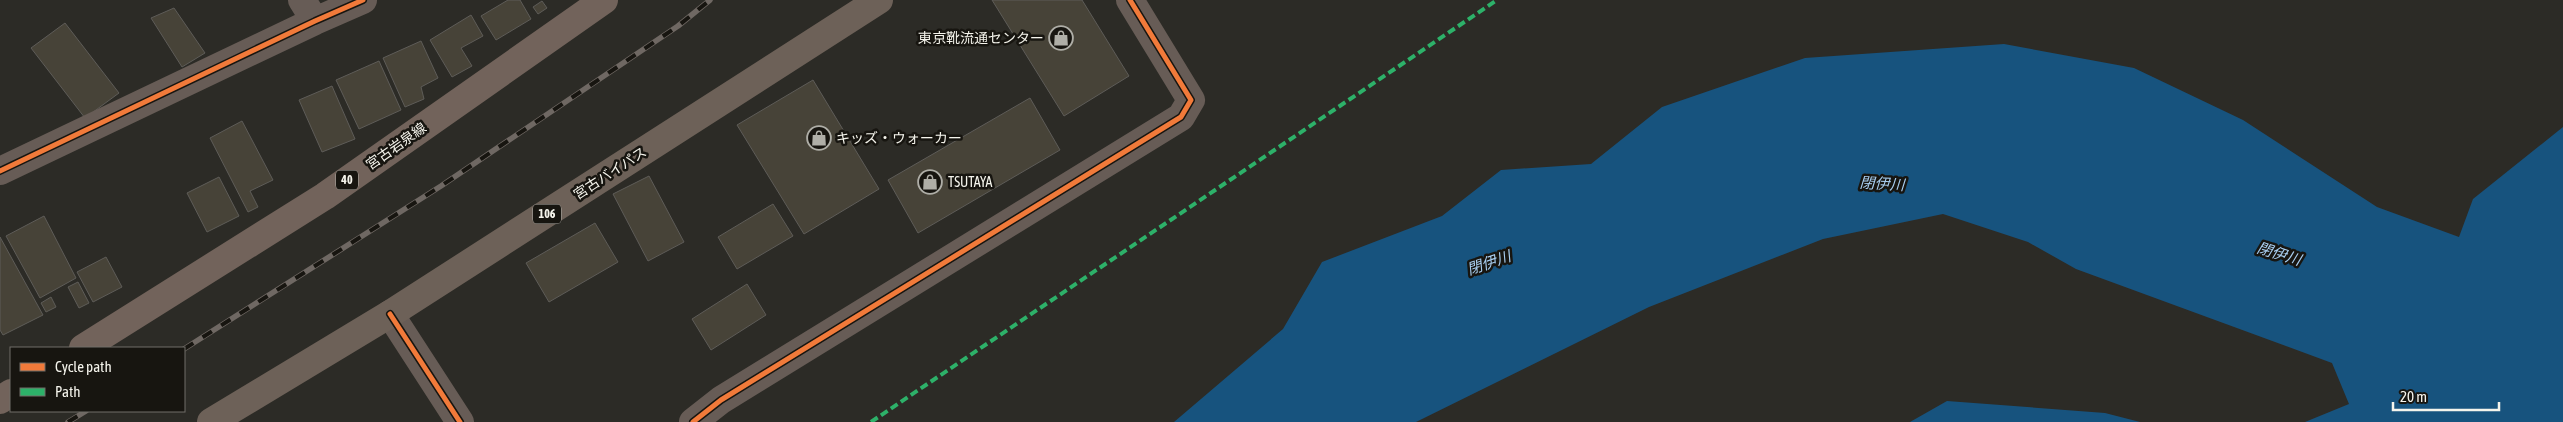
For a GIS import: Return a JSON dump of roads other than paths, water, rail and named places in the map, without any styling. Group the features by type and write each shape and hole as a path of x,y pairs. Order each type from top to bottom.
{"highway":[{"name":"宮古バイパス","path":"211,422 390,314 879,0"}],"main road":[{"name":"宮古岩泉線","path":"85,347 325,196 604,0"}],"street":[{"path":"0,171 309,10 363,0"},
{"path":"693,422 721,400 1181,117 1191,100 1130,0"},
{"path":"390,314 460,422"}],"water":[{"name":"閉伊川","path":"2004,44 2134,68 2243,120 2377,207 2459,237 2473,199 2563,127 2563,422 2305,422 2349,404 2332,363 2076,269 2028,242 1943,214 1823,239 1649,307 1416,422 1174,422 1283,329 1322,262 1442,216 1501,170 1591,164 1662,107 1805,58"},
{"path":"1947,401 2105,413 2140,422 1910,422"}],"railway":[{"path":"185,348 441,186 678,26 710,0"},
{"path":"68,422 84,412"}],"place":[{"name":"東京靴流通センター","path":"1061,38"},
{"name":"キッズ・ウォーカー","path":"819,138"},
{"name":"TSUTAYA","path":"930,182"}]}
